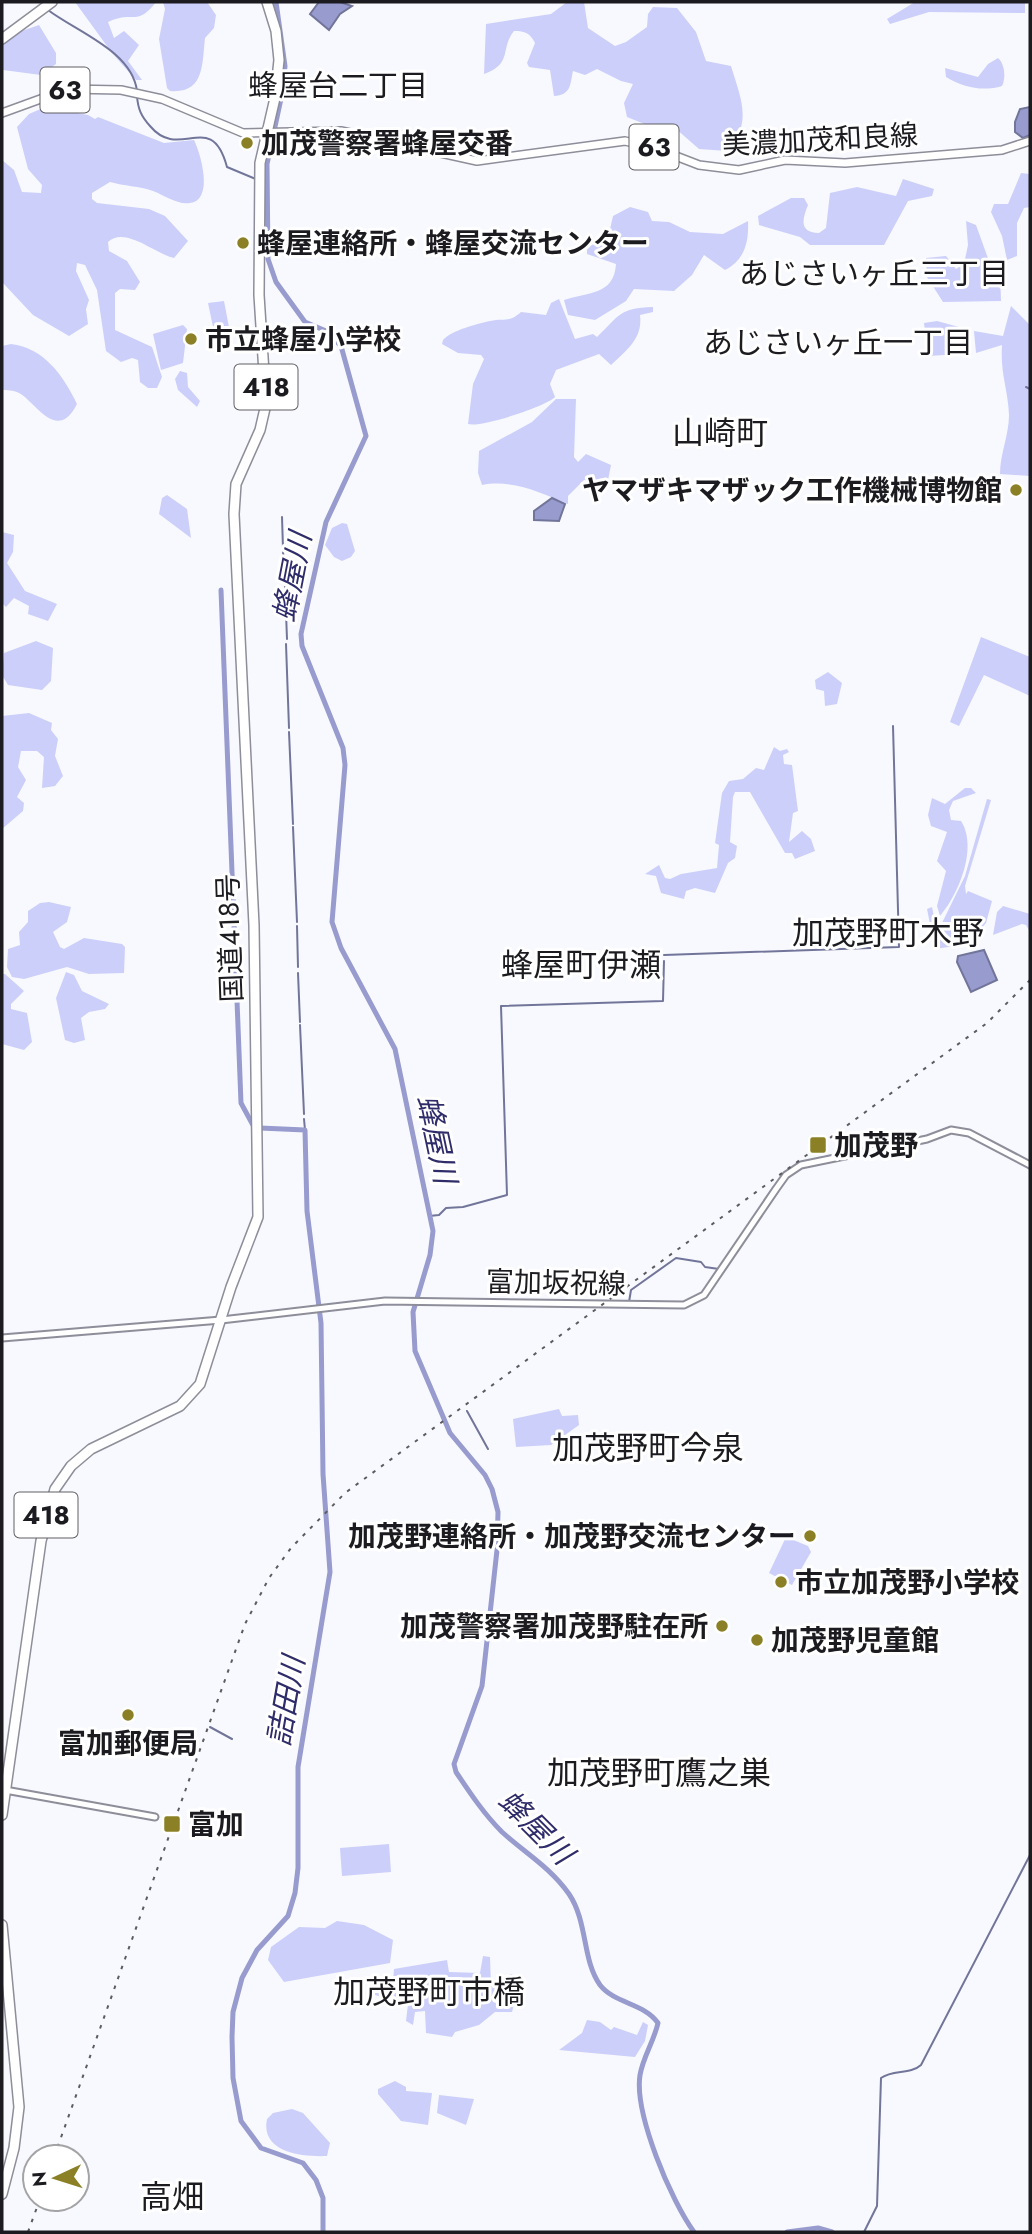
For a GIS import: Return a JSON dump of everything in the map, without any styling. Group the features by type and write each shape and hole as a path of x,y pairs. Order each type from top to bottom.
{"highway":[{"path":"2,39 7,30 43,2"},
{"path":"7,30 52,2"},
{"name":"国道418号","path":"3,1790 41,1541 55,1489 71,1466 91,1449 170,1412 188,1399 200,1384 231,1287 251,1242 260,1199 254,925 234,513 236,484 260,430 266,404 259,295 260,179 271,133 279,60 276,31 267,2"},
{"name":"418","path":"2,1815 3,1790"},
{"path":"2,1925 19,2107 15,2148 2,2194"}],"main road":[{"name":"美濃加茂和良線","path":"2,113 68,89 136,92 162,99 243,133 355,133 477,160 625,141 647,145 699,165 739,170 785,160 845,163 1002,150 1030,141"},
{"name":"富加坂祝線","path":"2,1338 221,1320 411,1300 684,1305 704,1294 786,1175 801,1165 927,1139 951,1130 969,1133 1030,1165"},
{"path":"3,1790 155,1817"}],"shaded area":[{"path":"75,2 156,2 144,14 108,22 114,38 124,31 139,45 128,61 142,80 136,80 112,53"},
{"path":"163,2 207,2 216,15 214,28 205,38 200,75 190,88 181,91 170,91 167,88 159,39 165,9"},
{"path":"319,2 340,2 352,6 340,14 329,30 310,14"},
{"path":"567,2 584,2 588,28 615,46 626,42 647,27 648,14 653,7 677,8 696,32 706,61 731,66 743,110 740,131 727,151 699,149 675,128 652,127 627,117 624,103 633,84 597,69 585,75 573,71 567,91 554,96 550,70 529,67 527,63 535,43 524,32 514,31 507,43 503,60 493,70 484,74 486,24 551,14"},
{"path":"915,2 1025,2 1025,13 929,12 890,24 887,19"},
{"path":"39,25 56,53 56,64 41,75 3,70 2,45 16,33"},
{"path":"998,58 1004,71 1002,86 973,88 946,77 945,68 978,77 988,64"},
{"path":"45,107 88,115 95,119 98,117 164,143 194,140 197,147 204,185 197,200 180,203 148,189 110,182 92,193 92,199 97,203 149,209 165,216 188,241 174,258 123,237 108,242 109,251 127,261 140,282 135,290 120,289 115,293 115,330 152,347 162,377 157,388 148,388 140,382 138,360 132,358 121,362 106,351 97,290 85,265 77,263 76,271 89,300 86,309 88,324 69,336 33,315 2,282 2,160 14,170 22,192 41,193 42,185 28,169 17,127 29,114"},
{"path":"1030,107 1030,135 1023,138 1015,132 1015,122 1020,109"},
{"path":"1021,173 1030,174 1030,207 1024,208 1017,223 1017,256 1007,260 1002,236 991,212 994,204 1008,204"},
{"path":"903,179 934,189 932,196 908,201 884,245 810,245 800,237 759,225 758,216 791,198 804,198 808,205 805,228 819,233 826,228 830,193 857,187 896,196"},
{"path":"630,207 648,212 652,221 669,222 690,232 723,234 748,221 748,236 737,261 725,270 704,255 692,275 674,291 634,289 626,301 595,320 568,315 564,300 598,291 610,282 616,264 587,254 587,247 608,238 613,216"},
{"path":"966,221 976,225 989,261 1000,273 1001,301 943,302 927,277 926,258 946,256 956,269 964,264 968,245"},
{"path":"559,299 575,339 593,334 597,337 626,311 653,307 653,312 640,315 636,337 611,365 599,354 556,370 550,384 555,397 549,401 499,420 468,424 473,384 484,359 481,355 458,353 442,344 443,340 465,328 510,319 521,312 546,315 551,303"},
{"path":"224,301 232,343 217,346 208,303"},
{"path":"1011,306 1030,325 1030,476 1000,474 1009,415 1002,345 976,353 974,331 1003,336"},
{"path":"937,321 959,327 961,354 928,356 924,323"},
{"path":"183,325 187,329 183,363 161,370 153,334"},
{"path":"11,344 43,357 59,373 77,404 69,415 62,420 54,420 46,417 19,393 2,390 2,346"},
{"path":"180,371 187,373 188,387 200,401 197,407 178,390 175,379"},
{"path":"556,399 576,399 574,457 578,462 586,454 611,465 608,480 584,480 568,496 568,504 516,485 482,485 478,473 479,451 532,422"},
{"path":"167,495 187,509 191,538 159,514 162,498"},
{"path":"552,498 565,504 559,521 534,520 534,511"},
{"path":"342,523 347,524 355,551 351,557 342,561 334,557 325,545 332,528"},
{"path":"2,532 14,535 13,552 7,563 25,591 57,604 48,621 28,614 29,606 14,598 6,607 2,603"},
{"path":"981,637 1030,657 1030,696 984,675 959,726 950,722"},
{"path":"36,641 53,648 51,681 42,690 8,685 2,675 4,653"},
{"path":"828,672 842,683 837,704 825,706 824,691 816,689 815,680"},
{"path":"29,713 52,723 51,730 58,739 55,756 63,776 55,786 42,788 44,757 37,751 21,751 18,767 26,780 17,797 24,803 23,811 2,829 2,716"},
{"path":"774,747 780,751 787,749 789,752 783,755 784,764 792,765 798,811 793,813 789,842 802,831 811,839 815,851 795,859 792,853 785,853 750,792 735,792 730,842 737,846 735,858 728,863 715,893 695,888 686,891 684,899 661,893 656,876 645,874 659,865 665,878 670,879 681,874 717,868 719,845 715,843 722,793 729,781 743,779 756,768 764,770"},
{"path":"965,788 971,788 976,793 953,801 949,810 951,820 961,821 966,832 967,857 954,896 940,916 937,906 946,871 937,861 947,832 931,826 928,815 932,798 945,804"},
{"path":"987,799 991,800 965,886 966,894 968,891 992,901 986,923 968,944 935,949 927,909 932,907 934,917 942,923 965,876"},
{"path":"49,902 71,907 67,922 53,932 60,947 64,949 84,938 122,944 125,947 124,973 89,974 67,967 24,979 12,977 7,967 8,949 20,945 19,932 28,922 28,911 40,903"},
{"path":"1003,906 1030,914 1030,932 1026,925 1022,924 993,935 997,912"},
{"path":"984,950 997,980 971,992 957,962 958,956"},
{"path":"66,972 74,975 82,991 109,1004 105,1009 89,1012 81,1018 85,1040 74,1043 65,1040 56,998"},
{"path":"2,974 24,991 11,1004 11,1009 27,1013 32,1042 24,1050 2,1044"},
{"path":"559,1409 562,1416 578,1415 579,1425 551,1445 516,1447 513,1419"},
{"path":"786,1537 808,1546 811,1552 792,1585 769,1573"},
{"path":"389,1844 391,1872 342,1876 340,1848"},
{"path":"337,1921 364,1925 393,1940 390,1963 284,1982 268,1960 271,1947 299,1927 325,1928"},
{"path":"483,1956 490,1957 491,1986 497,1986 511,1974 521,1978 512,2012 495,2012 479,2025 455,2032 452,2037 426,2033 425,2011 415,2012 413,2025 406,2021 408,2004 375,1995 376,1984 393,1981 394,1969 447,1960 449,1972 480,1973"},
{"path":"587,2020 600,2022 611,2030 614,2027 637,2035 643,2022 648,2025 645,2041 635,2057 559,2050 582,2033"},
{"path":"395,2081 406,2087 406,2091 432,2093 428,2125 401,2121 378,2094 378,2089"},
{"path":"439,2095 474,2099 466,2125 437,2113"},
{"path":"292,2109 303,2113 330,2143 327,2156 285,2151 270,2139 267,2119 273,2113"}],"waterway":[{"name":"蜂屋川","path":"276,2 285,66 282,94 267,164 268,259 276,282 305,322 326,331 341,346 366,436 326,522 301,634 302,646 343,748 345,765 332,922 341,948 395,1049 433,1231 430,1255 413,1312 415,1351 450,1433 485,1475 498,1512 497,1550 482,1686 454,1764 456,1772 495,1825 546,1868 569,1894 579,1917 590,1964 600,1985 613,1996 645,2011 658,2023 640,2075 643,2111 665,2179 694,2232"},
{"path":"48,10 114,54 133,77 137,91"},
{"path":"137,96 142,116 161,136 172,139 204,138 212,141 220,150 227,167 258,180"},
{"path":"1026,387 1030,389"},
{"name":"詰田川","path":"282,517 284,580"},
{"name":"詰田川","path":"285,587 287,639"},
{"path":"221,590 241,1103 254,1127"},
{"name":"詰田川","path":"286,644 289,728"},
{"path":"664,955 899,947 893,726"},
{"name":"詰田川","path":"289,732 293,824"},
{"name":"詰田川","path":"293,827 297,922"},
{"name":"詰田川","path":"297,926 298,967"},
{"path":"429,1216 439,1215 446,1208 463,1207 507,1195 501,1006 663,1001 664,961"},
{"name":"詰田川","path":"298,973 300,1022"},
{"name":"詰田川","path":"300,1025 304,1114"},
{"name":"詰田川","path":"304,1119 305,1130"},
{"name":"詰田川","path":"260,1128 305,1130 307,1211 321,1323 323,1474 330,1572 298,1767 298,1868 295,1893 288,1916 257,1950 242,1978 233,2012 233,2078 241,2121 261,2148 303,2163 316,2180 323,2198 323,2232"},
{"path":"629,1302 631,1290 676,1258 701,1262 705,1267 719,1269"},
{"path":"467,1411 488,1449"},
{"path":"210,1727 232,1739"},
{"path":"864,2232 877,2206 881,2078 921,2065 1030,1855"},
{"name":"蜂屋川","path":"787,2232 818,2228 832,2232"}],"railway":[{"path":"59,2143 245,1624 269,1578 291,1548 345,1493 987,1023 1030,980"},
{"path":"28,2232 35,2213"}],"place":[{"name":"加茂警察署蜂屋交番","path":"247,143"},
{"name":"蜂屋連絡所・蜂屋交流センター","path":"243,243"},
{"name":"市立蜂屋小学校","path":"191,339"},
{"name":"ヤマザキマザック工作機械博物館","path":"1016,490"},
{"name":"加茂野","path":"818,1145"},
{"name":"加茂野連絡所・加茂野交流センター","path":"810,1536"},
{"name":"市立加茂野小学校","path":"781,1582"},
{"name":"加茂警察署加茂野駐在所","path":"722,1626"},
{"name":"加茂野児童館","path":"757,1640"},
{"name":"富加郵便局","path":"128,1715"},
{"name":"富加","path":"172,1824"}],"district":[{"name":"蜂屋台二丁目","path":"338,85"},
{"name":"あじさいヶ丘三丁目","path":"874,273"},
{"name":"あじさいヶ丘一丁目","path":"838,342"},
{"name":"山崎町","path":"720,433"},
{"name":"加茂野町木野","path":"888,933"},
{"name":"蜂屋町伊瀬","path":"581,965"},
{"name":"加茂野町今泉","path":"648,1448"},
{"name":"加茂野町鷹之巣","path":"659,1773"},
{"name":"加茂野町市橋","path":"429,1992"},
{"name":"高畑","path":"172,2197"}]}
